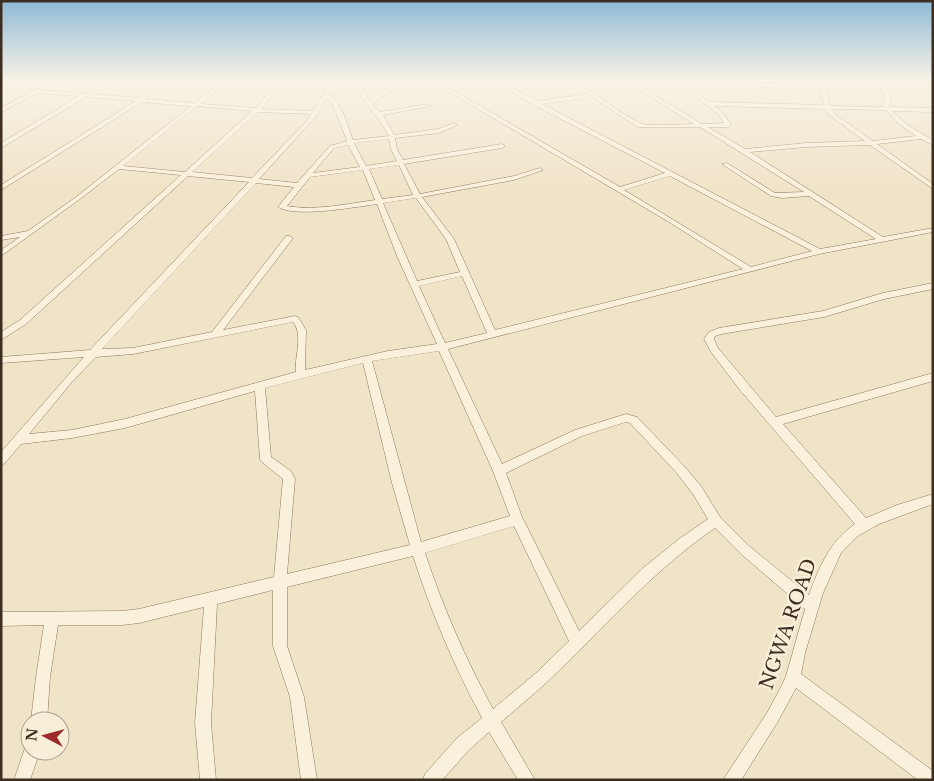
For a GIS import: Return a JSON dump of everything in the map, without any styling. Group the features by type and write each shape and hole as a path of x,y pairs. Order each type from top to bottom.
{"street":[{"path":"1,146 48,117"},
{"path":"1,188 114,117"},
{"path":"1,254 32,233 181,117"},
{"path":"1,337 23,322 249,117"},
{"path":"1,460 92,353 256,180 311,117"},
{"path":"341,117 363,168 367,171 380,200 401,256 499,471 517,518 577,643"},
{"path":"382,117 392,136 394,149 417,195 446,233 492,334"},
{"path":"492,117 620,189 702,238 749,269"},
{"path":"563,117 819,252"},
{"path":"627,117 640,126 728,125 723,117"},
{"path":"686,117 744,151 880,239"},
{"path":"836,117 933,187"},
{"path":"895,117 900,123 933,143"},
{"path":"454,125 438,131 351,142 332,147 299,184 283,208 325,208 417,195 509,180 540,170"},
{"path":"744,151 806,145 872,143 922,137"},
{"path":"308,175 335,173 502,146"},
{"path":"725,164 774,195 809,194"},
{"path":"117,167 299,184"},
{"path":"620,189 669,174"},
{"path":"18,440 72,434 122,425 301,374 406,351 442,347 819,252 933,230"},
{"path":"1,238 32,233"},
{"path":"214,336 289,238"},
{"path":"415,284 465,273"},
{"path":"864,525 774,422 714,350 709,341 712,334 719,331 824,314 883,296 933,286"},
{"path":"1,360 28,356 133,351 296,319 300,322 304,333 299,359 301,374"},
{"path":"367,359 417,549 436,605 491,722 527,780"},
{"path":"774,422 933,377"},
{"path":"260,386 266,459 286,474 289,479 280,583 280,646 296,697 310,780"},
{"path":"499,471 579,433 630,418 639,425 679,468 697,490 716,521 746,550 813,608"},
{"name":"NGWA ROAD","path":"731,780 773,716 793,677 798,653 819,587 834,552 842,541 864,525 889,512 933,499"},
{"path":"1,619 122,618 139,616 417,549 517,518"},
{"path":"431,780 463,744 491,722 577,643 648,573 683,543 716,521"},
{"path":"208,780 202,723 211,600"},
{"path":"40,711 52,619"},
{"path":"793,677 932,780"},
{"path":"22,780 29,761"}]}
